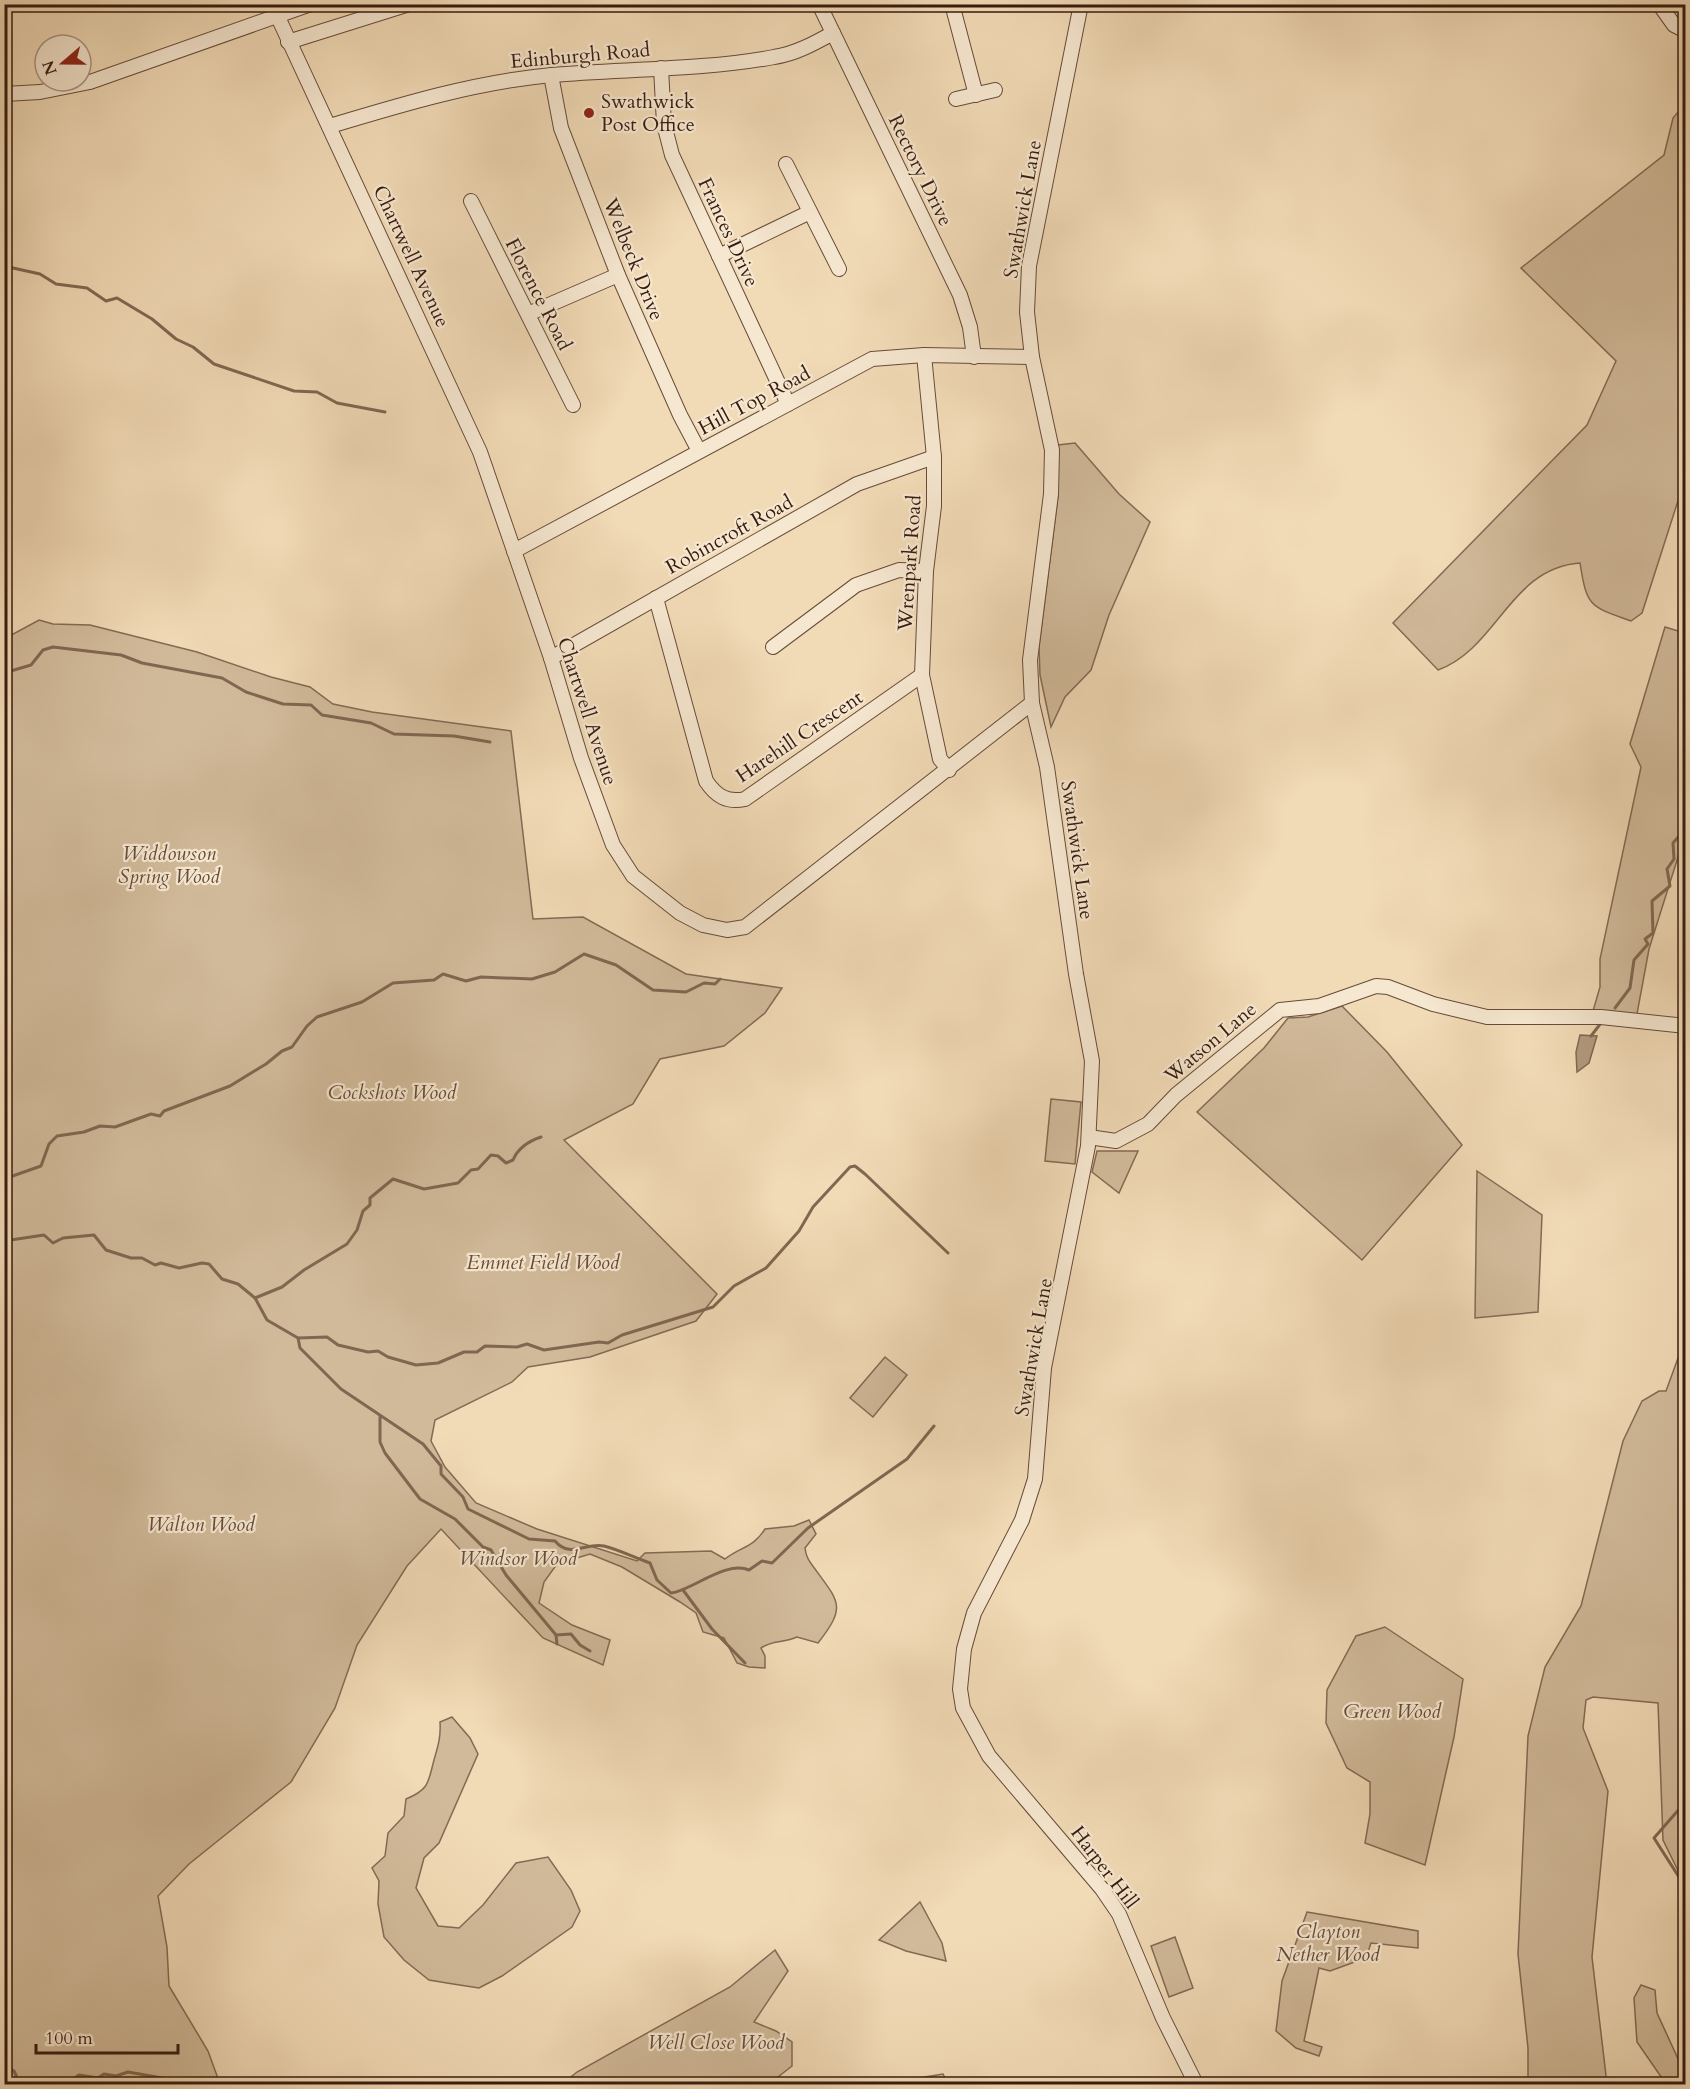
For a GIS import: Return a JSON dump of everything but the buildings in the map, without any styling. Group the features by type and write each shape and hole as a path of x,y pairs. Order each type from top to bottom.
{"street":[{"path":"4,94 40,92 90,82 311,4"},
{"path":"288,42 410,4"},
{"name":"Rectory Drive","path":"819,4 960,296 970,327 974,357"},
{"path":"952,4 976,94"},
{"name":"Swathwick Lane","path":"960,1689 964,1649 974,1613 1022,1520 1035,1479 1044,1368 1065,1275 1089,1137 1092,1061 1076,974 1047,767 1032,703 1030,660 1051,494 1052,450 1032,357 1027,312 1029,266 1081,4"},
{"path":"1659,4 1674,25 1686,31"},
{"name":"Chartwell Avenue","path":"277,15 480,452 551,658 581,758 613,845 623,864 653,894 703,925 727,930 745,927 1032,703"},
{"name":"Edinburgh Road","path":"330,126 489,83 551,75 661,69 776,57 804,48 833,33"},
{"name":"Frances Drive","path":"661,69 664,124 672,155 788,404"},
{"name":"Welbeck Drive","path":"551,75 561,128 618,275 680,415 699,452"},
{"path":"956,99 995,90"},
{"path":"786,164 839,269"},
{"name":"Florence Road","path":"471,201 573,405"},
{"path":"719,256 810,212"},
{"path":"528,314 618,275"},
{"name":"Hill Top Road","path":"514,550 872,359 924,355 1032,357"},
{"name":"Wrenpark Road","path":"924,355 934,457 934,506 926,571 922,675 940,759 949,770"},
{"name":"Robincroft Road","path":"551,658 857,484 934,457"},
{"path":"773,647 856,585 899,570 926,571"},
{"name":"Harehill Crescent","path":"656,598 706,781 714,793 732,802 745,799 922,675"},
{"name":"Watson Lane","path":"1089,1137 1116,1141 1148,1124 1176,1095 1280,1010 1319,1006 1376,986 1388,987 1433,1004 1486,1017 1601,1017 1686,1026"},
{"name":"Harper Hill","path":"960,1689 963,1708 989,1756 1102,1889 1119,1914 1163,2018 1196,2085"}],"green space":[{"path":"1685,104 1685,479 1642,613 1631,621 1599,608 1588,597 1580,563 1556,568 1537,579 1520,593 1476,645 1458,659 1438,670 1393,623 1587,425 1616,361 1521,268 1664,155 1673,118"},
{"path":"1075,443 1119,494 1150,522 1109,615 1091,670 1065,697 1051,727 1040,675 1039,647 1058,496 1058,445"},
{"path":"39,620 53,624 90,625 197,652 271,677 310,687 333,704 372,712 511,731 533,919 583,917 686,974 782,988 765,1013 724,1046 660,1059 633,1104 564,1140 717,1294 696,1321 590,1357 528,1367 512,1382 435,1420 431,1441 445,1467 476,1503 537,1529 637,1561 645,1553 711,1551 725,1559 752,1543 765,1529 794,1526 809,1520 816,1534 805,1551 809,1561 834,1598 836,1613 833,1621 818,1643 797,1637 769,1644 761,1648 765,1656 765,1668 749,1667 737,1663 724,1638 703,1632 696,1613 622,1567 590,1554 557,1564 544,1582 539,1603 572,1625 610,1640 603,1665 543,1638 441,1529 407,1566 357,1645 335,1708 291,1782 189,1864 158,1896 167,1947 169,1986 208,2051 220,2084 16,2084 5,2077 4,639"},
{"path":"1665,627 1685,633 1685,835 1649,949 1637,1014 1593,1011 1600,987 1600,959 1641,767 1630,744"},
{"path":"1342,1006 1387,1052 1462,1145 1362,1260 1197,1112 1264,1048 1288,1018 1308,1017"},
{"path":"1051,1099 1081,1102 1075,1164 1045,1161"},
{"path":"1097,1151 1138,1151 1119,1193 1092,1172"},
{"path":"1477,1171 1542,1215 1538,1312 1475,1318"},
{"path":"1685,1339 1685,1885 1663,1840 1658,1703 1593,1697 1586,1700 1583,1728 1608,1791 1592,1957 1607,2084 1528,2084 1528,2048 1518,1954 1528,1736 1545,1667 1581,1606 1623,1441 1642,1401 1659,1391 1666,1391"},
{"path":"885,1357 907,1375 873,1417 850,1398"},
{"name":"Green Wood","path":"1385,1627 1463,1679 1454,1737 1425,1865 1365,1843 1370,1814 1370,1782 1347,1768 1326,1723 1327,1690 1356,1636"},
{"path":"452,1717 470,1738 478,1754 439,1843 424,1858 416,1888 438,1926 459,1928 483,1905 516,1863 548,1857 571,1890 580,1911 572,1927 502,1976 479,1988 429,1980 404,1960 384,1937 378,1904 379,1881 372,1868 385,1856 388,1833 404,1816 406,1799 420,1792 427,1784 439,1741 440,1722"},
{"path":"920,1902 942,1943 946,1961 906,1951 879,1940"},
{"name":"Clayton Nether Wood","path":"1307,1912 1418,1931 1418,1948 1371,1943 1366,1958 1330,1971 1319,1968 1304,2041 1322,2047 1319,2056 1296,2048 1276,2031 1282,1981"},
{"path":"1175,1937 1193,1988 1169,1997 1151,1946"},
{"name":"Well Close Wood","path":"775,1950 788,1971 754,2022 776,2031 792,2042 792,2066 769,2084 562,2084 577,2072 730,1987"},
{"path":"1641,1985 1655,1990 1657,2013 1685,2070 1685,2084 1666,2084 1637,2042 1634,1998"},
{"path":"943,2074 948,2084 881,2084"}],"shaded area":[{"path":"1580,1035 1597,1036 1589,1063 1577,1072 1576,1052"}],"waterway":[{"path":"4,266 40,274 56,284 87,288 106,301 117,298 152,319 176,339 193,347 214,364 294,391 317,392 337,403 385,412"},
{"path":"4,673 31,665 43,650 53,647 121,655 142,663 222,678 246,692 283,704 311,705 322,715 371,723 394,734 454,736 490,742"},
{"path":"1615,1008 1630,988 1634,960 1648,944 1645,939 1653,933 1652,901 1670,886 1667,869 1674,859 1673,843 1680,835 1680,825 1686,808"},
{"path":"4,1179 41,1166 49,1144 57,1136 84,1132 100,1126 115,1127 151,1114 160,1116 164,1111 230,1086 266,1064 282,1051 292,1047 307,1026 317,1017 362,1002 393,983 434,980 443,974 466,981 481,977 532,979 555,972 584,954 616,965 653,990 686,992 704,983 715,984 720,979"},
{"path":"1591,1036 1601,1023"},
{"path":"255,1298 282,1287 304,1270 347,1244 357,1230 363,1211 370,1205 370,1198 393,1179 424,1189 458,1183 471,1170 478,1169 491,1155 498,1156 506,1163 513,1160 524,1146 541,1137"},
{"path":"4,1241 44,1235 53,1243 63,1238 94,1235 106,1250 131,1258 142,1258 155,1265 161,1263 179,1268 202,1263 209,1264 222,1279 238,1284 255,1298 267,1320 298,1338 327,1337 338,1345 368,1352 378,1351 388,1357 416,1365 438,1363 464,1352 477,1352 485,1346 517,1347 527,1344 544,1350 599,1342 608,1343 622,1335 713,1307 734,1286 766,1268 799,1231 813,1207 850,1167 855,1166 865,1174 948,1253"},
{"path":"298,1338 300,1348 341,1389 423,1444 441,1466 441,1474 463,1497 468,1509 529,1539 555,1541 566,1549 604,1546 650,1563 657,1580 671,1593 719,1572 740,1568 749,1570 762,1561 772,1563 808,1528 907,1459 934,1426"},
{"path":"380,1417 380,1442 385,1453 420,1499 455,1519 483,1547 491,1550 506,1575 556,1635 571,1634 580,1645 590,1651"},
{"path":"683,1590 712,1629 745,1663"},
{"path":"556,1635 557,1644"},
{"path":"1686,1780 1681,1807 1654,1838 1686,1888"},
{"path":"4,2076 9,2068 14,2071 20,2084"},
{"path":"66,2084 79,2075 98,2078 104,2074 116,2076 128,2072 168,2079"},
{"path":"42,2084 50,2084"}],"place":[{"name":"Swathwick Post Office","path":"589,113"}],"park label":[{"name":"Widdowson Spring Wood","path":"169,864"},
{"name":"Cockshots Wood","path":"392,1092"},
{"name":"Emmet Field Wood","path":"543,1262"},
{"name":"Walton Wood","path":"201,1524"},
{"name":"Windsor Wood","path":"518,1558"}]}
